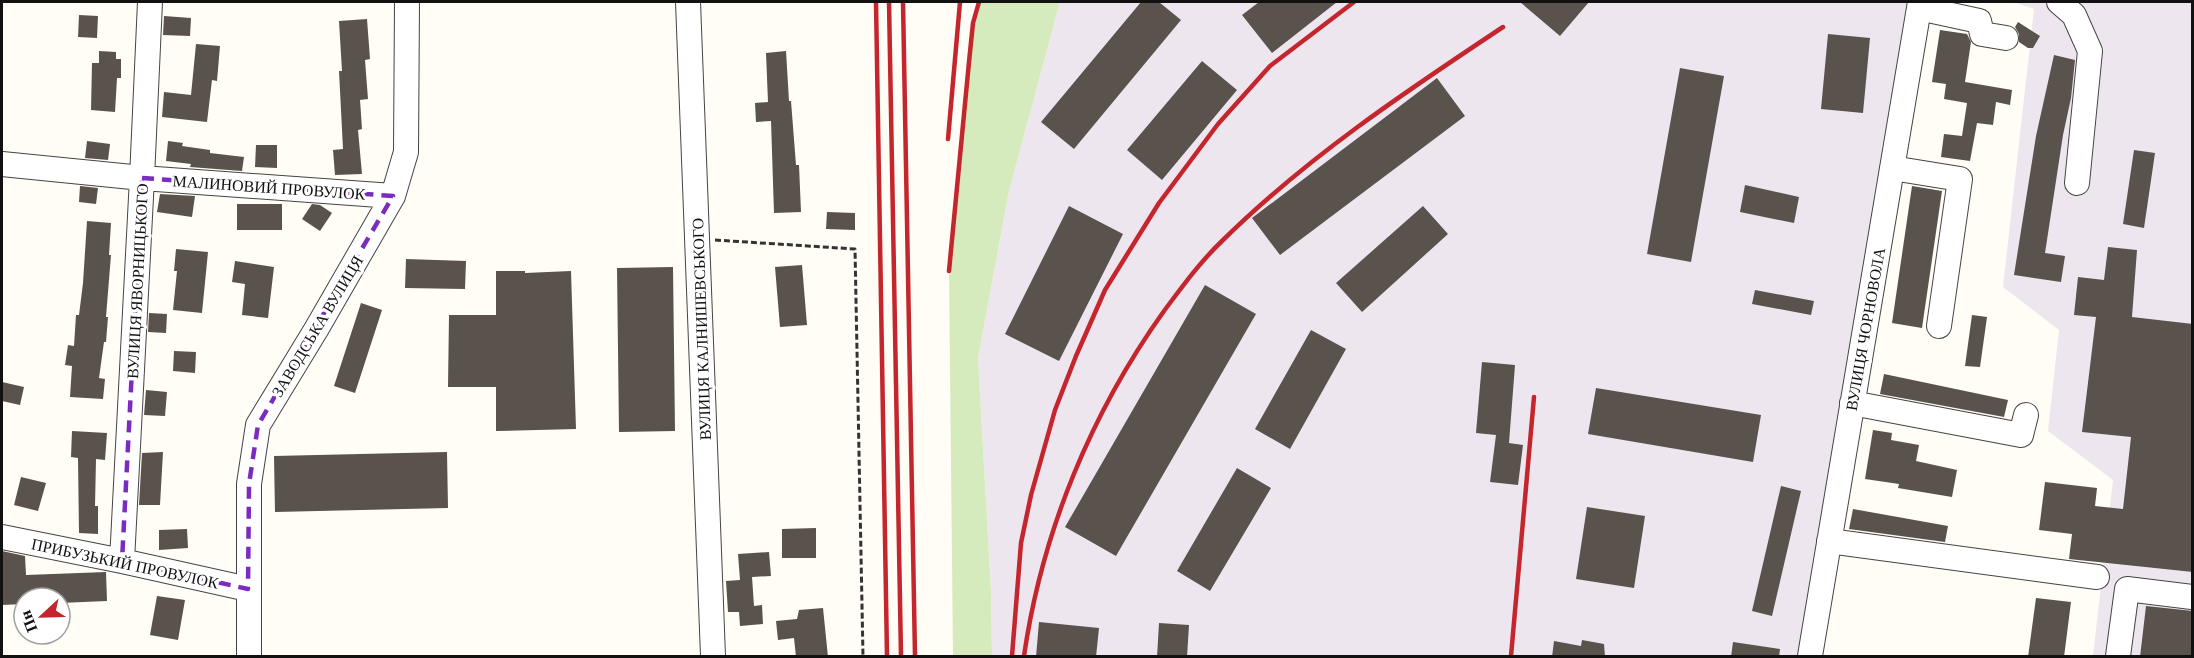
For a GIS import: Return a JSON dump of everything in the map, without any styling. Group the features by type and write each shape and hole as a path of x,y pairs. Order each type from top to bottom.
{"street":[{"name":"ВУЛИЦЯ ЯВОРНИЦЬКОГО","path":"122,561 150,2"},
{"name":"ЗАВОДСЬКА ВУЛИЦЯ","path":"249,657 249,484 258,425 393,196 406,152 407,2"},
{"name":"ВУЛИЦЯ КАЛНИШЕВСЬКОГО","path":"688,2 712,657"},
{"path":"2059,2 2074,15 2090,51 2077,183"},
{"path":"1919,5 1978,21 1982,34 2006,39"},
{"name":"ВУЛИЦЯ ЧОРНОВОЛА","path":"1810,657 1919,5"},
{"name":"МАЛИНОВИЙ ПРОВУЛОК","path":"2,164 142,178 393,196"},
{"path":"1892,168 1960,179 1939,326"},
{"path":"1852,404 2021,435 2026,415"},
{"name":"ПРИБУЗЬКИЙ ПРОВУЛОК","path":"2,537 248,589"},
{"path":"1829,541 2097,577"},
{"path":"2118,657 2127,589 2193,597"}],"path":[{"path":"698,239 855,249 863,657"}],"highlighted area":[{"path":"142,178 393,196 258,425 249,484 248,589 122,561"}],"shaded area":[{"path":"1060,2 1913,2 1803,656 992,656 991,590 978,358 1009,191"},
{"path":"2013,2 2192,2 2192,656 2093,656 2113,480 2048,431 2059,330 2003,287 2034,9"}],"green space":[{"path":"979,2 1060,2 1009,191 978,358 991,590 992,656 953,656 949,271 973,23"}],"building":[{"path":"1141,2 1159,2 1181,20 1074,149 1041,122"},
{"path":"1259,2 1337,2 1272,53 1242,15"},
{"path":"1520,2 1589,2 1560,36"},
{"path":"79,15 98,16 97,38 78,37"},
{"path":"164,16 191,18 190,36 163,35"},
{"path":"367,19 370,59 365,60 368,99 360,100 362,129 358,130 362,174 335,175 333,150 343,149 339,21"},
{"path":"2018,22 2040,36 2033,48 2028,48 2019,42 2019,34 2015,27"},
{"path":"1940,30 1967,34 1971,42 1965,82 2012,90 2010,105 1996,102 1993,125 1977,123 1970,161 1941,157 1944,134 1962,136 1967,103 1944,99 1946,84 1932,82"},
{"path":"1828,34 1870,38 1863,113 1821,109"},
{"path":"196,44 220,46 217,81 212,80 207,122 162,117 164,92 191,95"},
{"path":"99,51 116,52 116,59 121,59 121,78 117,78 115,112 91,110 92,63 99,63"},
{"path":"786,51 796,165 799,165 801,212 774,213 771,121 756,122 755,103 768,102 766,53"},
{"path":"2054,55 2075,60 2071,98 2045,253 2065,256 2061,282 2014,275 2036,136"},
{"path":"1202,61 1237,90 1162,180 1127,150"},
{"path":"1680,68 1724,76 1691,262 1647,254"},
{"path":"1437,78 1465,116 1280,255 1252,218"},
{"path":"87,141 110,144 108,160 85,158"},
{"path":"168,141 183,143 182,146 210,150 210,153 244,157 242,171 190,167 191,164 166,161"},
{"path":"256,145 277,145 277,168 255,167"},
{"path":"2134,150 2155,153 2144,228 2123,224"},
{"path":"1745,185 1799,197 1794,223 1740,212"},
{"path":"80,186 98,188 96,204 79,202"},
{"path":"1912,186 1942,191 1922,328 1892,323"},
{"path":"160,194 195,196 192,217 157,212"},
{"path":"237,204 282,204 282,230 237,230"},
{"path":"312,204 320,205 332,213 320,231 302,219"},
{"path":"1069,206 1123,234 1059,361 1005,334"},
{"path":"1423,206 1448,234 1362,312 1336,283"},
{"path":"827,212 855,213 855,230 826,229"},
{"path":"87,221 111,223 106,317 108,317 99,378 105,379 103,399 70,397 72,366 65,365 68,345 74,346 76,315 79,315"},
{"path":"2108,247 2137,250 2132,317 2193,324 2193,572 2069,559 2072,534 2039,530 2045,482 2097,488 2095,506 2123,509 2131,437 2082,432 2096,317 2074,315 2078,277 2104,280"},
{"path":"176,249 208,252 202,313 173,310 177,271 174,271"},
{"path":"406,259 466,261 465,289 405,288"},
{"path":"235,261 274,267 268,318 242,315 245,284 232,282"},
{"path":"802,265 807,325 780,327 775,267"},
{"path":"673,267 675,431 619,432 617,268"},
{"path":"496,271 525,271 525,273 571,271 576,429 496,431 496,387 448,387 449,315 496,315"},
{"path":"1205,285 1256,314 1116,556 1065,527"},
{"path":"1755,290 1814,301 1811,315 1752,304"},
{"path":"361,303 382,310 355,393 334,386"},
{"path":"149,313 167,314 166,333 148,332"},
{"path":"1972,315 1987,317 1980,367 1965,366"},
{"path":"1311,330 1346,349 1290,449 1255,429"},
{"path":"174,351 196,352 195,373 173,371"},
{"path":"1482,362 1515,365 1509,443 1523,445 1518,485 1490,482 1496,435 1476,433"},
{"path":"1884,374 2008,400 2004,417 1880,394"},
{"path":"2,382 24,387 20,405 2,401"},
{"path":"1596,388 1761,415 1753,462 1588,434"},
{"path":"146,390 167,392 165,416 144,415"},
{"path":"1873,430 1892,433 1891,440 1919,445 1916,461 1957,470 1952,497 1898,488 1899,484 1865,479"},
{"path":"72,431 107,433 105,460 96,459 95,506 98,506 98,534 79,533 78,458 71,457"},
{"path":"163,452 160,505 139,505 142,453"},
{"path":"447,452 448,508 275,512 274,456"},
{"path":"1237,468 1271,488 1210,591 1177,571"},
{"path":"21,477 46,483 38,511 14,505"},
{"path":"1781,486 1801,491 1772,616 1752,611"},
{"path":"1587,507 1645,516 1634,588 1576,579"},
{"path":"1853,509 1948,526 1945,542 1849,529"},
{"path":"816,528 816,558 782,558 782,529"},
{"path":"187,529 188,548 159,550 159,530"},
{"path":"2,551 25,556 26,575 106,572 107,601 72,602 72,586 12,586 12,605 2,605"},
{"path":"769,552 771,576 752,577 754,606 762,605 763,624 740,626 739,612 728,612 726,581 740,580 738,554"},
{"path":"157,596 185,600 178,640 150,635"},
{"path":"2036,598 2071,602 2064,657 2028,657"},
{"path":"2146,606 2193,611 2193,657 2140,657"},
{"path":"823,608 828,657 796,657 794,638 778,640 776,621 797,619 799,610"},
{"path":"1039,622 1099,628 1096,657 1036,657"},
{"path":"1159,623 1189,625 1187,657 1157,657"},
{"path":"1582,640 1604,644 1605,657 1552,657 1554,641 1581,646"},
{"path":"1733,642 1780,649 1779,657 1731,657"}],"railway":[{"path":"876,2 887,656"},
{"path":"889,2 901,656"},
{"path":"903,2 915,656"},
{"path":"948,139 960,2"},
{"path":"949,271 973,23 979,2"},
{"path":"1012,656 1021,543 1031,495 1055,410 1105,290 1159,203 1218,124 1270,66 1354,2"},
{"path":"1024,656 1043,564 1073,475 1114,390 1164,311 1214,249 1288,182 1393,101 1503,27"},
{"path":"1511,656 1534,397"}]}
